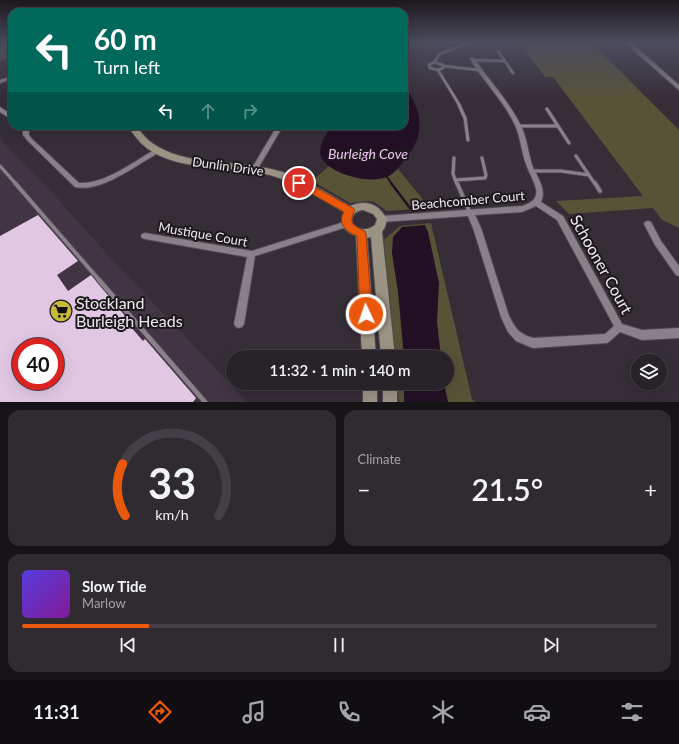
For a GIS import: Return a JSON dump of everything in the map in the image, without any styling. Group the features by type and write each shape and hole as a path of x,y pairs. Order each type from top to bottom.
{"street":[{"name":"Beachcomber Court","path":"382,219 522,209 537,203 541,196 541,192 532,171 518,126 505,104 478,70 474,62"},
{"path":"649,62 679,88"},
{"path":"26,130 26,135 30,140 77,186 83,187 100,183 158,150"},
{"name":"Dunlin Drive","path":"135,130 142,139 158,150 175,157 198,162 255,168 275,173 293,180 350,210"},
{"path":"255,168 278,130"},
{"name":"Schooner Court","path":"470,213 477,228 505,318 511,329 519,338 533,344 602,338 612,335 619,328 560,218 537,203"},
{"path":"358,206 369,207 377,211 382,219 380,227 372,233 361,234 353,230 347,224 346,217 350,210 358,206"},
{"name":"Mustique Court","path":"145,236 252,254 347,224"},
{"path":"648,224 657,241 679,272"},
{"path":"376,230 387,350"},
{"path":"361,234 369,350"},
{"path":"239,324 252,254"},
{"path":"619,328 642,335 679,333"},
{"path":"370,390 370,402"},
{"path":"390,390 390,402"}],"lane":[{"path":"468,140 465,118 456,98 438,70 429,67 430,63 434,62 444,66 478,70"},
{"path":"506,62 514,72"},
{"path":"438,70 442,69 444,66"},
{"path":"547,109 569,143"},
{"path":"518,126 558,126"},
{"path":"576,156 600,191"},
{"path":"454,158 453,169 455,180 470,213"},
{"path":"455,180 484,178 486,175 482,158"},
{"path":"0,166 205,402"},
{"path":"532,171 561,171 589,175"}],"shaded area":[{"path":"534,62 611,62 679,130 679,228 662,220 653,208 569,214 556,201 643,196 553,77 545,77"},
{"name":"Stockland Burleigh Heads","path":"0,139 48,188 107,254 226,380 226,390 236,390 247,402 0,402"},
{"path":"329,166 355,177 364,179 380,178 389,175 398,169 430,208 387,211 374,202 369,201 350,203 312,181"},
{"path":"431,223 472,399 475,402 399,402 398,390 454,390 454,350 394,350 384,240 400,226"}],"water":[{"name":"Burleigh Cove","path":"408,90 417,108 420,125 416,142 396,171 382,179 363,179 353,177 334,170 327,165 320,155 320,151 330,130 408,130"},
{"path":"425,225 428,232 439,283 437,322 440,350 403,350 398,292 392,253 393,237 402,227"},
{"path":"404,390 445,390 448,402 404,402"}],"building":[{"name":"Stockland Burleigh Heads","path":"38,215 78,261 57,275 68,291 91,275 126,317 124,319 143,341 145,339 196,398 193,402 0,402 0,236"}],"waterway":[{"path":"387,177 392,184"},
{"path":"391,183 410,208"}],"place":[{"name":"Stockland Burleigh Heads","path":"61,311"}],"route":[{"path":"299,183 350,210 346,217 347,224 349,228 361,234 366,314"}]}
